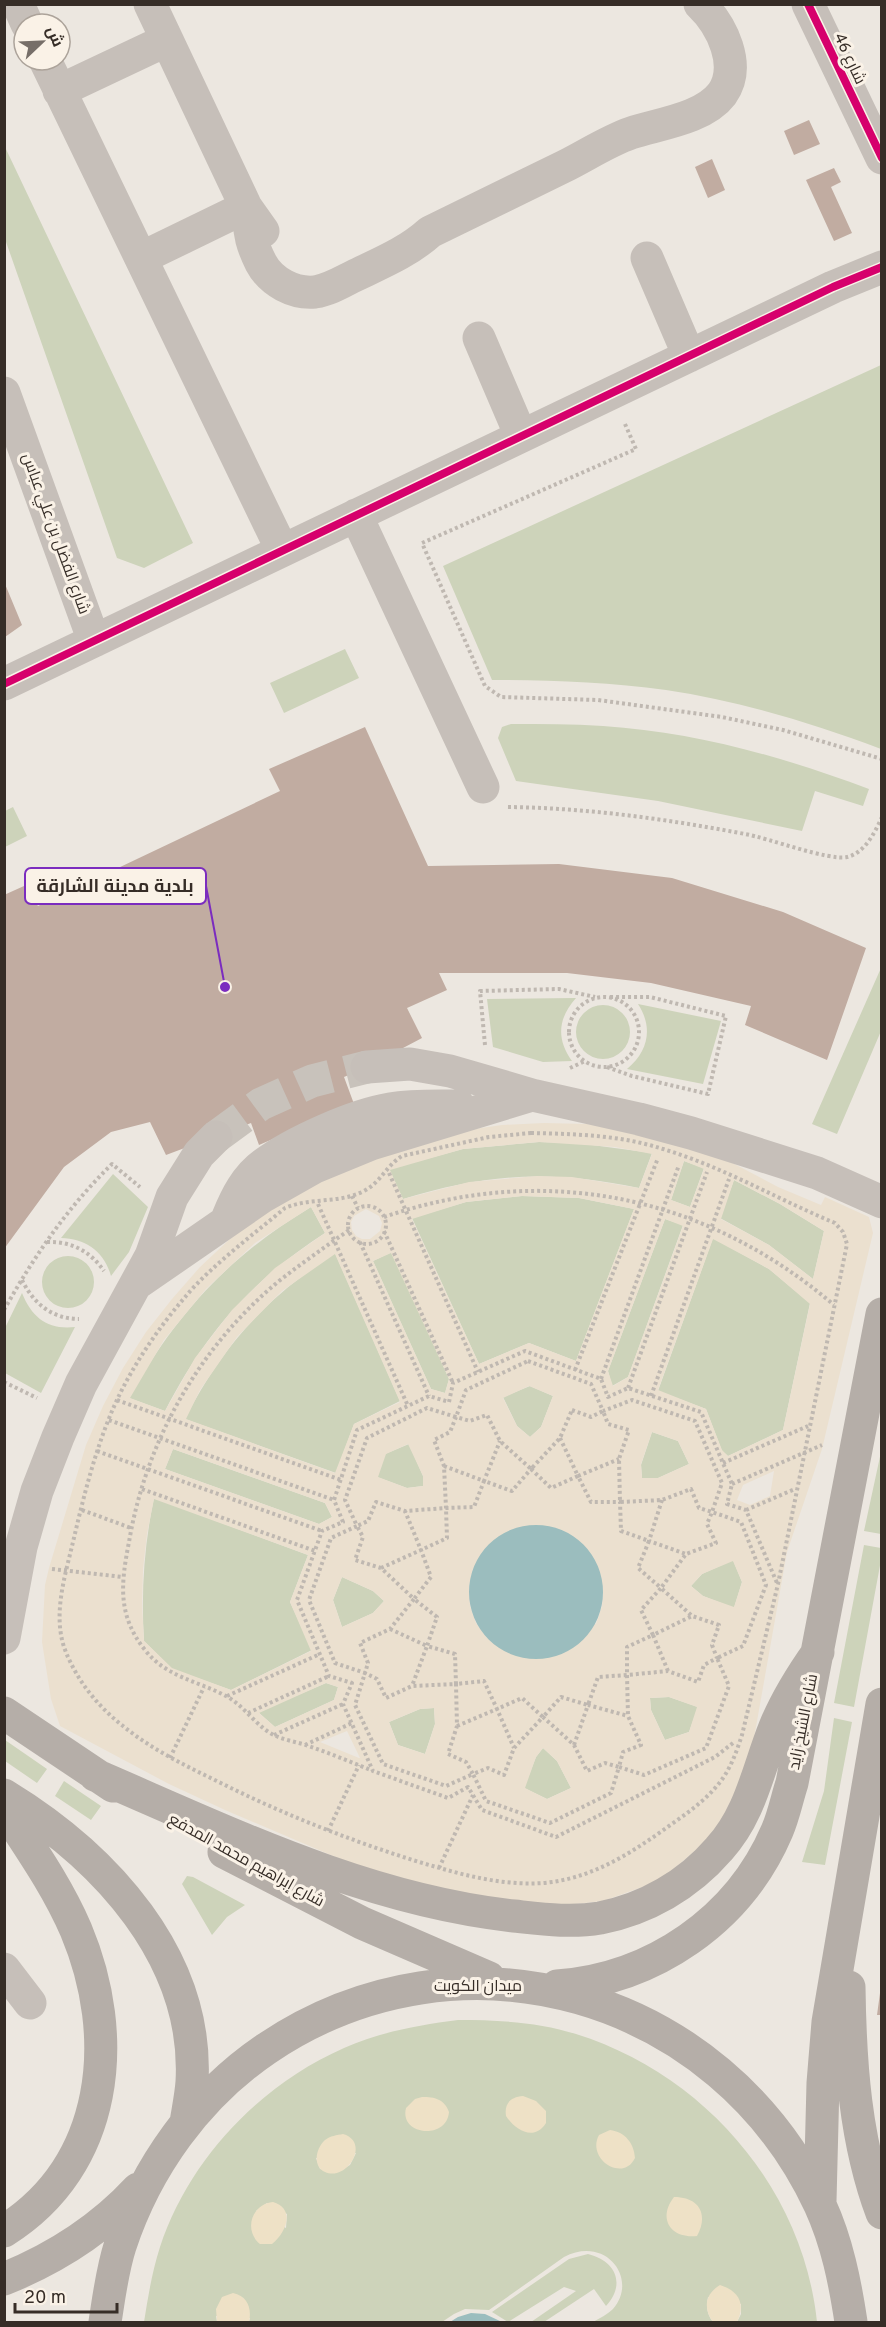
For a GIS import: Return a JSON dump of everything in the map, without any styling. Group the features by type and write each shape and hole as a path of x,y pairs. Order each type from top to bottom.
{"main road":[{"name":"شارع الشيخ زايد","path":"538,1988 588,1984 637,1969 681,1946 720,1914 746,1883 777,1831 792,1783 882,1314"},
{"path":"95,1775 272,1851 407,1898 478,1912 564,1921 599,1918 634,1909 666,1894 695,1874 720,1849 738,1824 752,1797 784,1707 818,1652"},
{"path":"820,2206 823,2093 828,2022 882,1704"},
{"name":"شارع إبراهيم محمد المدفع","path":"4,1713 95,1775 217,1847 294,1889 362,1923 501,1984"},
{"path":"4,1795 59,1832 90,1860 119,1890 167,1958 182,1998 190,2040 192,2082 186,2123"},
{"path":"4,1808 56,1888 77,1932 89,1970 97,2008 100,2047 99,2087 93,2116 82,2144 67,2171 52,2191 35,2208 4,2231"},
{"path":"848,1901 850,2020 858,2120 865,2158 882,2213"},
{"name":"ميدان الكويت","path":"105,2322 119,2249 133,2211 151,2174 186,2123 216,2090 250,2060 286,2035 327,2014 369,1999 412,1988 457,1983 538,1988 609,2007 676,2040 734,2085 766,2120 803,2172 820,2206 831,2232 846,2286 851,2322"},
{"path":"4,2279 32,2268 66,2250 97,2228 151,2174"},
{"path":"846,2286 872,2322"}],"street":[{"path":"150,4 248,211 250,237 264,270 281,284 301,291 316,292 330,288 400,254 430,232 632,133 659,127 708,107 723,92 728,83 730,61 718,25 699,4"},
{"name":"شارع 46","path":"808,4 882,158"},
{"path":"59,91 167,40"},
{"path":"50,72 282,550"},
{"path":"141,258 248,211"},
{"path":"646,258 689,356"},
{"path":"4,684 833,287 882,267"},
{"path":"479,338 521,436"},
{"name":"شارع الفضل بن علي عباس","path":"4,393 94,641"},
{"path":"356,515 492,797"},
{"path":"367,1067 410,1064 450,1071 532,1095 586,1106 691,1133 817,1173 882,1202"},
{"path":"123,1281 225,1224 246,1181 262,1164 352,1119 410,1106 494,1107 532,1095"},
{"path":"4,1638 21,1547 41,1480 81,1384 108,1332 123,1281 163,1227 172,1197 199,1154 216,1137"},
{"path":"4,1969 30,2003"}],"path":[{"path":"611,393 636,449 422,543 485,686 501,697 598,700 722,717 783,730 882,759"},
{"path":"492,797 555,808 652,817 748,834 838,858 858,853 882,817"},
{"path":"486,1049 480,991 540,988 577,992 595,997 650,997 726,1016 708,1094 632,1076 585,1061 575,1052 570,1040 569,1026 573,1014 595,997"},
{"path":"607,1067 620,1063 629,1056 636,1045 638,1033 637,1020 630,1009 621,1001 609,997"},
{"path":"566,1068 585,1061"},
{"path":"531,1133 593,1134 661,1148 709,1165 835,1223 843,1232 847,1250 808,1426 777,1584 742,1735 723,1779 706,1798 638,1848 599,1869 546,1883 517,1884 489,1881 383,1851 275,1809 170,1758 123,1727 105,1711 89,1693 64,1647 60,1610 82,1510 98,1451 117,1400 139,1359 187,1295 285,1208 296,1203 352,1196 375,1184 384,1176 387,1168 402,1156 489,1137 531,1133"},
{"path":"575,1370 661,1148"},
{"path":"682,1156 601,1379 608,1397 628,1388 700,1413 732,1484 727,1504 746,1510 796,1489"},
{"path":"4,1310 65,1214 112,1164 147,1194"},
{"path":"628,1388 709,1165"},
{"path":"387,1168 478,1372"},
{"path":"651,1396 731,1175"},
{"path":"384,1217 472,1195 522,1190 602,1195 663,1208 712,1226 776,1261 806,1281 834,1305"},
{"path":"352,1196 358,1208"},
{"path":"318,1202 408,1406"},
{"path":"98,1451 322,1531 343,1522 334,1500 357,1430 429,1396 448,1402 453,1383 384,1231 384,1217 373,1207 366,1206 358,1208 349,1217 349,1230 353,1238 360,1242 375,1241 384,1231"},
{"path":"349,1230 278,1282 248,1310 197,1371 159,1438 131,1527 122,1593 130,1625 146,1652 171,1672 227,1696 274,1735 448,1798 468,1787 482,1810 556,1837 714,1757 742,1735"},
{"path":"46,1242 74,1245 123,1281"},
{"path":"360,1242 429,1396"},
{"path":"22,1280 28,1292 49,1311 61,1317 82,1319"},
{"path":"453,1383 525,1351 601,1379"},
{"path":"381,1568 447,1538 444,1466 434,1440 450,1432 466,1390 528,1361 591,1384 608,1424 629,1431 619,1459 621,1531 686,1554"},
{"path":"4,1382 45,1402"},
{"path":"117,1400 341,1480"},
{"path":"444,1466 512,1491 560,1438 572,1410 591,1417 632,1400 695,1421 722,1483 707,1524 716,1543 686,1554 661,1588 640,1610 668,1671"},
{"path":"412,1686 437,1617 381,1568 355,1560 363,1538 345,1500 366,1438 427,1408 470,1421 487,1415 500,1442 551,1488 619,1459"},
{"path":"109,1420 334,1500"},
{"path":"723,1463 808,1426"},
{"path":"732,1484 859,1430"},
{"path":"560,1438 591,1502 662,1500 691,1489 699,1508 741,1522 766,1585 743,1646 704,1665 698,1682 668,1671 598,1677 574,1745"},
{"path":"500,1442 474,1507 405,1511 376,1502 368,1521 331,1538 309,1600 335,1663 377,1679 386,1698 412,1686 484,1681 514,1748"},
{"path":"142,1489 315,1551"},
{"path":"457,1726 522,1698 574,1745 587,1771 605,1763 644,1775 706,1748 729,1686 712,1645 719,1625 692,1616 638,1568 662,1500"},
{"path":"82,1510 131,1527"},
{"path":"746,1510 777,1584"},
{"path":"405,1511 431,1577 390,1629 360,1643 368,1663 355,1706 383,1764 446,1786 488,1768 504,1775 514,1748 561,1697 628,1716"},
{"path":"322,1531 297,1600 329,1676"},
{"path":"82,1572 123,1577"},
{"path":"390,1629 427,1646 455,1654 457,1726 448,1754 466,1762 486,1801 550,1823 611,1793 624,1752 641,1745 628,1716 627,1647 692,1616"},
{"path":"227,1696 320,1654"},
{"path":"248,1713 329,1676 352,1683 343,1704 274,1735"},
{"path":"170,1758 204,1687"},
{"path":"343,1704 374,1771"},
{"path":"305,1745 352,1723"},
{"path":"328,1831 359,1765"},
{"path":"439,1868 473,1795"}],"green space":[{"path":"5,147 193,543 144,568 117,558 5,239"},
{"path":"881,365 881,749 775,714 721,700 666,690 601,683 492,680 443,566"},
{"path":"345,649 359,678 284,713 270,683"},
{"path":"511,724 603,726 705,740 805,766 869,789 863,806 815,791 802,831 658,801 516,781 498,738 502,727"},
{"path":"13,807 27,836 5,847 5,811"},
{"path":"881,968 881,1031 837,1134 812,1124"},
{"path":"576,998 566,1013 561,1029 563,1045 572,1061 543,1062 493,1047 487,999"},
{"path":"638,1004 721,1021 703,1084 627,1069 640,1054 646,1038 646,1021"},
{"path":"598,1005 608,1005 618,1009 626,1017 630,1032 626,1047 618,1055 608,1059 598,1059 588,1055 580,1047 576,1037 576,1027 580,1017 588,1009"},
{"path":"539,1142 577,1143 652,1153 639,1188 577,1178 520,1177 464,1184 403,1199 389,1169 463,1149"},
{"path":"684,1161 704,1168 690,1207 671,1200"},
{"path":"113,1174 148,1207 129,1252 111,1276 104,1260 93,1248 78,1241 61,1238"},
{"path":"734,1180 824,1231 813,1279 769,1245 720,1218"},
{"path":"522,1196 579,1198 634,1209 576,1361 529,1343 479,1364 412,1218 466,1202"},
{"path":"311,1207 325,1233 274,1270 232,1311 197,1357 165,1411 129,1398 165,1340 206,1290 254,1246"},
{"path":"665,1219 683,1225 628,1377 612,1386 608,1371"},
{"path":"713,1238 769,1269 810,1303 783,1430 728,1456 722,1451 706,1409 658,1391"},
{"path":"392,1252 449,1379 445,1393 431,1389 373,1261"},
{"path":"335,1253 400,1401 354,1424 336,1473 185,1419 214,1368 248,1325 288,1287"},
{"path":"63,1256 73,1256 83,1260 90,1267 94,1282 90,1297 83,1304 73,1308 63,1308 53,1304 46,1297 42,1287 42,1277 46,1267 53,1260"},
{"path":"22,1293 36,1316 42,1320 57,1326 75,1327 41,1393 5,1373 5,1328"},
{"path":"530,1386 553,1396 541,1427 530,1437 517,1426 503,1397"},
{"path":"652,1432 678,1441 689,1464 658,1478 642,1478 641,1465"},
{"path":"409,1444 423,1476 423,1486 407,1488 377,1477 385,1454"},
{"path":"173,1449 325,1503 332,1517 319,1524 165,1469"},
{"path":"881,1452 881,1534 864,1531"},
{"path":"154,1498 308,1555 290,1602 312,1650 231,1690 172,1669 144,1641 144,1569"},
{"path":"864,1545 881,1548 881,1560 854,1707 834,1703"},
{"path":"733,1560 742,1582 734,1608 703,1596 691,1586 702,1574"},
{"path":"342,1577 373,1591 384,1601 373,1613 342,1627 333,1600"},
{"path":"326,1683 338,1687 334,1700 275,1727 258,1712"},
{"path":"669,1697 698,1707 689,1732 665,1740 651,1710 650,1698"},
{"path":"434,1708 435,1724 425,1754 398,1745 389,1722 420,1709"},
{"path":"834,1718 852,1722 825,1865 802,1862 824,1791"},
{"path":"5,1740 47,1769 37,1783 5,1761"},
{"path":"543,1748 557,1761 571,1788 547,1799 524,1788 536,1757"},
{"path":"64,1781 101,1806 91,1820 55,1796"},
{"path":"187,1876 245,1905 227,1917 212,1935 182,1884"},
{"path":"458,2020 518,2023 576,2034 623,2052 666,2077 705,2107 739,2143 768,2183 791,2226 808,2273 817,2322 737,2322 741,2314 741,2304 708,2297 709,2316 713,2322 593,2322 613,2309 620,2297 622,2285 620,2274 614,2263 605,2256 593,2252 579,2252 564,2257 489,2310 465,2309 442,2322 249,2322 250,2318 216,2316 217,2322 144,2322 157,2256 173,2215 189,2184 231,2128 284,2082 344,2048 386,2033","holes":["356,2153 350,2165 338,2172 320,2169 316,2158","267,2203 287,2214 286,2228 256,2211"]},
{"path":"588,2254 605,2262 615,2274 616,2290 606,2306 594,2289 544,2322 531,2322 576,2291 564,2287 508,2322 492,2312 569,2259"}],"sand":[{"path":"523,2096 536,2101 546,2111 546,2123 536,2132 530,2133 519,2129 506,2116 509,2102"},
{"path":"422,2097 438,2100 447,2108 449,2112 446,2121 440,2127 424,2131 409,2124 406,2108 415,2099"},
{"path":"610,2130 628,2139 633,2148 635,2158 629,2165 622,2168 608,2165 597,2152 596,2144 599,2135"},
{"path":"343,2134 351,2138 355,2145 353,2160 341,2171 333,2174 325,2172 318,2166 319,2148 327,2139"},
{"path":"674,2197 690,2200 699,2208 702,2221 697,2236 680,2234 669,2226 667,2213"},
{"path":"273,2202 285,2210 285,2228 272,2244 260,2244 252,2232 252,2218 260,2207"},
{"path":"720,2285 732,2291 739,2299 741,2309 737,2322 713,2322 710,2317 707,2302 711,2293"},
{"path":"233,2293 242,2297 248,2304 249,2322 217,2322 216,2309 222,2297"}],"shaded area":[{"path":"587,1124 629,1130 723,1158 778,1187 821,1205 825,1197 869,1217 873,1233 822,1449 787,1552 754,1738 732,1805 704,1843 668,1874 648,1885 603,1901 557,1906 438,1891 340,1859 169,1784 60,1726 51,1699 42,1642 45,1585 86,1445 123,1368 146,1332 200,1267 231,1238 265,1212 339,1169 460,1131 502,1125","holes":["539,1142 615,1147 652,1154 639,1188 572,1177 537,1176 469,1182 403,1199 390,1170 463,1149","684,1161 704,1169 690,1207 671,1200","734,1180 824,1231 813,1279 769,1245 721,1219","522,1196 579,1198 634,1209 576,1361 529,1343 479,1364 412,1219 466,1202","311,1207 325,1233 275,1268 232,1310 195,1358 165,1411 130,1398 164,1340 206,1289 255,1243","366,1209 379,1216 382,1223 380,1231 370,1239 356,1236 351,1222 354,1216","665,1219 683,1226 628,1377 613,1386 608,1371","713,1239 769,1269 810,1304 783,1430 728,1456 722,1450 706,1409 658,1390","391,1253 449,1379 445,1393 431,1389 373,1261","335,1254 400,1402 354,1424 335,1473 186,1419 200,1390 237,1337 282,1291","529,1386 553,1396 541,1427 530,1437 517,1426 503,1398","652,1432 678,1441 689,1464 658,1478 642,1478 641,1464","408,1444 423,1476 423,1486 407,1488 378,1477 386,1454","173,1449 325,1503 332,1517 319,1524 165,1469","774,1471 770,1496 750,1505 737,1500 743,1485","154,1499 308,1555 290,1602 311,1651 231,1690 172,1668 144,1641 143,1569","733,1561 742,1582 734,1607 703,1596 691,1586 702,1574","473,1569 603,1588 602,1606 596,1624 487,1638 476,1623 470,1606 469,1587","342,1577 373,1591 384,1601 373,1613 342,1627 333,1600","326,1683 338,1687 334,1700 275,1727 259,1713","669,1697 697,1707 689,1732 665,1740 651,1710 650,1698","434,1708 435,1724 425,1754 398,1745 389,1722 420,1709","347,1731 360,1758 320,1742","543,1748 557,1761 571,1788 547,1799 525,1788 536,1757"]}],"water":[{"path":"536,1525 562,1530 583,1545 598,1566 603,1592 598,1618 583,1639 562,1654 536,1659 510,1654 489,1639 474,1618 469,1592 474,1566 489,1545 510,1530"},
{"path":"471,2313 485,2314 502,2322 450,2322"}],"building":[{"path":"809,120 820,144 794,155 784,131"},
{"path":"712,159 725,190 708,198 695,167"},
{"path":"834,168 841,182 831,187 852,233 834,241 806,180"},
{"path":"5,584 22,625 5,637"},
{"path":"365,727 428,866 559,864 672,878 783,912 866,948 827,1060 745,1025 751,1006 651,983 567,973 439,973 447,990 407,1008 422,1038 344,1077 354,1104 259,1145 251,1123 166,1155 150,1122 111,1132 64,1167 4,1249 4,895 24,886 38,906 280,791 269,769"},
{"path":"880,1993 882,1993 882,2015 877,2015"}],"tunnel":[{"path":"216,1137 261,1104 312,1081 367,1067"}],"cycle path":[{"path":"808,4 882,158"},
{"path":"4,684 833,287 882,267"}],"place":[{"name":"بلدية مدينة الشارقة","path":"225,987"}]}
